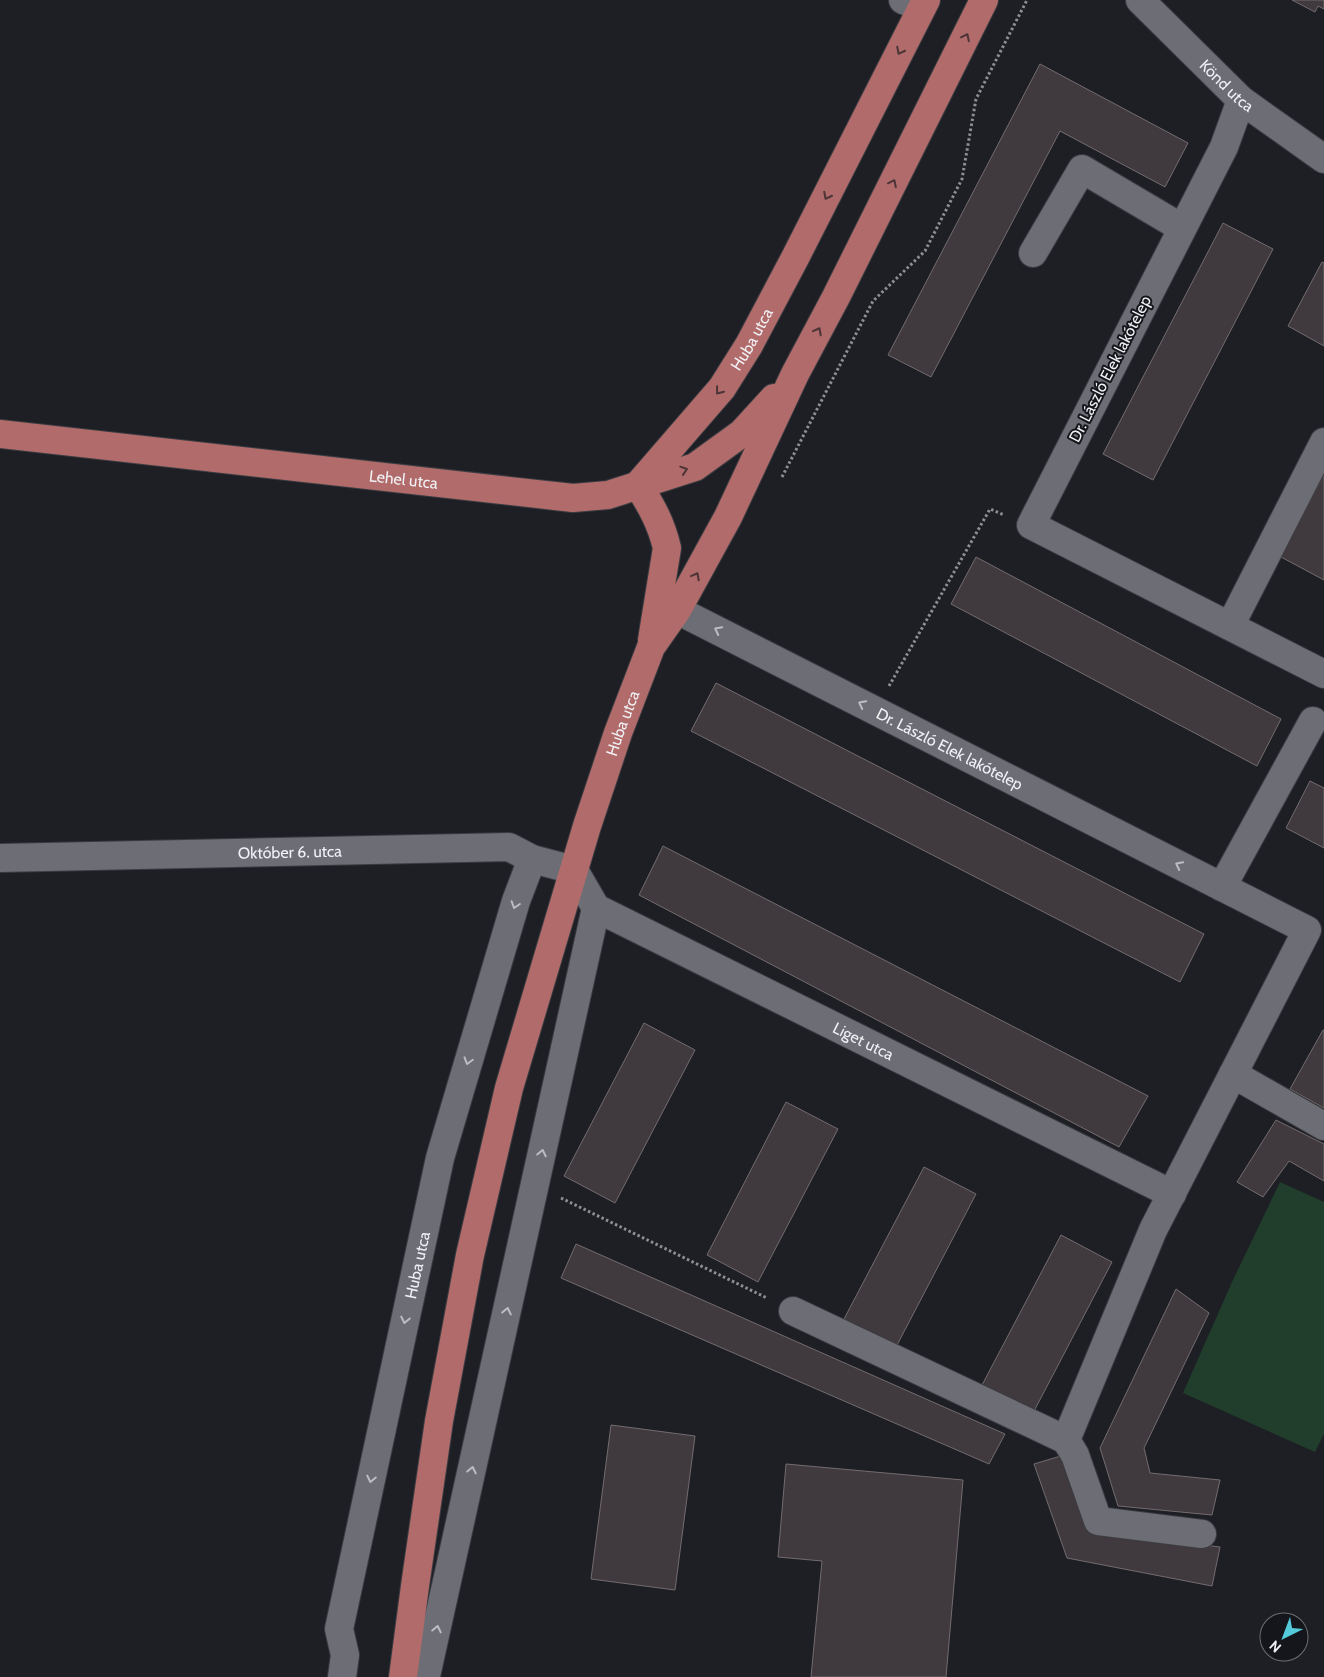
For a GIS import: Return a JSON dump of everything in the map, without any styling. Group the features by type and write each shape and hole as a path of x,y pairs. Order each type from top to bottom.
{"main road":[{"name":"Huba utca","path":"403,1677 439,1421 470,1255 510,1088 587,826 618,733 651,647 677,610 728,517 795,374 841,288 984,0"},
{"name":"Huba utca","path":"638,485 722,388 749,345 917,2"},
{"name":"Huba utca","path":"638,485 695,467 716,453 742,433 795,374"},
{"name":"Lehel utca","path":"0,434 573,498 608,495 638,485"},
{"path":"638,485 655,511 667,548 651,647"}],"street":[{"name":"Könd utca","path":"1140,0 1241,100 1322,154"},
{"name":"Dr. László Elek lakótelep","path":"1031,524 1224,147 1241,100"},
{"path":"1032,253 1082,170 1182,228"},
{"path":"1230,626 1324,442"},
{"path":"1031,524 1324,674"},
{"name":"Dr. László Elek lakótelep","path":"677,610 1307,930 1233,1074"},
{"path":"1222,887 1320,716"},
{"name":"Október 6. utca","path":"7,858 509,847 532,859 574,870"},
{"path":"0,880 7,858"},
{"name":"Huba utca","path":"348,1669 339,1629 440,1158 516,901 532,859"},
{"path":"425,1677 596,908 574,870"},
{"name":"Liget utca","path":"596,908 1172,1194"},
{"path":"1066,1440 1153,1230 1233,1074 1324,1126"},
{"path":"793,1311 1066,1440 1075,1455 1098,1521 1202,1534"}],"path":[{"path":"780,481 873,301 925,251 962,179 976,99 1027,0"},
{"path":"875,710 990,509 1031,524"},
{"path":"557,1196 793,1311"}],"green space":[{"path":"1280,1182 1324,1202 1324,1434 1315,1452 1183,1393 1232,1282"}],"building":[{"path":"1292,0 1324,0 1324,9 1318,6 1315,12"},
{"path":"1040,64 1188,143 1165,187 1060,131 931,377 888,355"},
{"path":"1223,223 1273,249 1153,480 1103,454"},
{"path":"1322,262 1324,263 1324,346 1288,326"},
{"path":"1324,474 1324,580 1281,557"},
{"path":"976,557 1281,719 1257,766 951,604"},
{"path":"716,683 1204,934 1180,982 691,731"},
{"path":"1310,781 1324,788 1324,848 1286,828"},
{"path":"663,846 1148,1096 1119,1147 639,895"},
{"path":"644,1023 695,1050 615,1203 564,1176"},
{"path":"1324,1030 1324,1108 1290,1089"},
{"path":"786,1102 838,1129 758,1282 707,1255"},
{"path":"1276,1120 1324,1144 1324,1181 1289,1161 1263,1197 1237,1182"},
{"path":"924,1167 976,1194 896,1347 844,1319"},
{"path":"1061,1235 1112,1262 1032,1415 981,1387"},
{"path":"576,1244 1005,1434 989,1464 561,1278"},
{"path":"1176,1289 1209,1313 1144,1448 1150,1473 1220,1480 1212,1515 1118,1506 1100,1448"},
{"path":"611,1425 695,1436 675,1590 591,1579"},
{"path":"1064,1455 1088,1530 1220,1547 1212,1586 1067,1558 1034,1464"},
{"path":"786,1464 963,1480 946,1677 811,1677 822,1561 778,1557"}]}
